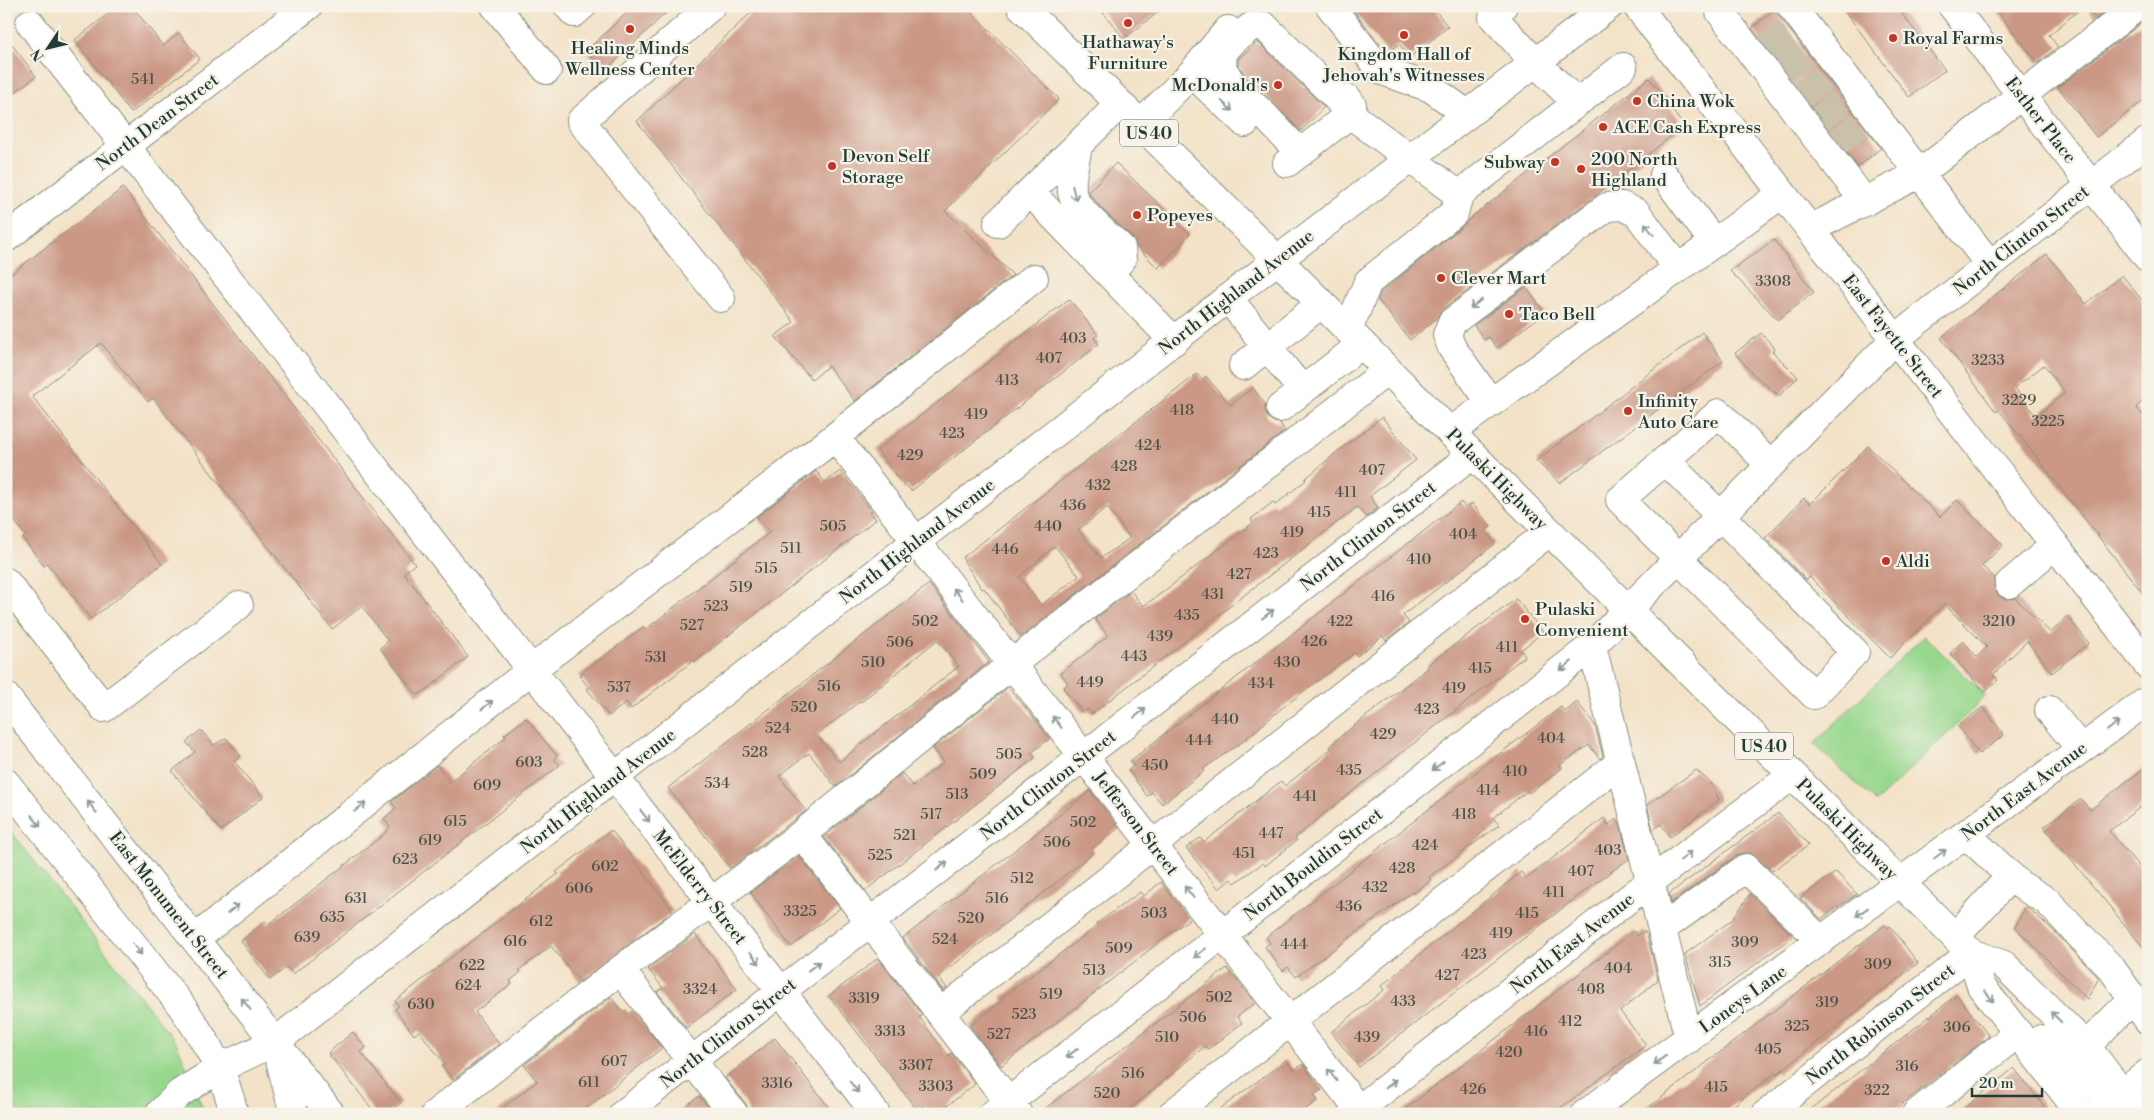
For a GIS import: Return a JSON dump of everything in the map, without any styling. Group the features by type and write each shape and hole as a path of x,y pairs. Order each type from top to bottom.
{"main road":[{"name":"North Dean Street","path":"6,238 308,6"},
{"path":"568,6 574,14 582,6"},
{"path":"711,6 581,121 721,298"},
{"name":"Pulaski Highway","path":"1021,6 1322,303 1963,945 2004,965 2086,1046 2130,1103 2146,1114"},
{"path":"1330,6 1380,70 1430,88 1467,114"},
{"path":"1503,6 1493,17 1577,103"},
{"name":"North Highland Avenue","path":"160,1114 180,1093 220,1068 276,1042 1228,298 1609,6"},
{"name":"East Fayette Street","path":"1637,6 2148,665"},
{"path":"1728,6 1720,12 1759,53 1831,147 1865,202"},
{"name":"Esther Place","path":"1952,6 2148,258"},
{"path":"1810,229 1919,174 2138,6"},
{"path":"497,7 547,70"},
{"path":"1141,124 1192,73 1223,34 1254,11 1270,15 1352,105 1350,114 1287,163 1192,73"},
{"path":"1793,20 1848,97 1867,120 1919,174 1990,265"},
{"name":"McElderry Street","path":"30,23 876,1114"},
{"path":"1300,153 1234,87 1222,68 1223,52 1235,39 1252,26 1264,26 1333,94 1350,114 1459,196"},
{"path":"1280,408 1302,390 1355,337 1368,282 1454,214 1459,196 1623,67"},
{"path":"998,223 1120,104"},
{"name":"North Clinton Street","path":"1770,465 1895,339 2148,141"},
{"path":"1078,145 1072,195 1080,208 1122,248 1122,259 1109,273"},
{"path":"1664,175 1714,243"},
{"path":"1030,192 1174,341"},
{"path":"1450,432 1782,194"},
{"path":"1491,403 1452,348 1447,335 1452,322 1607,207 1622,206 1637,213 1678,269"},
{"path":"195,939 528,665 836,437 1034,278"},
{"path":"1228,298 1302,390"},
{"path":"1243,366 1322,303"},
{"path":"435,1114 467,1104 620,970 802,834 1012,664 1388,370"},
{"path":"1665,460 1855,652 1814,696 1620,500 1665,460 1719,413 1770,465"},
{"name":"Jefferson Street","path":"836,437 1290,1020 1358,1112"},
{"name":"North Clinton Street","path":"623,1114 1472,455"},
{"name":"North Bouldin Street","path":"1007,1110 1223,934 1592,646 1770,465"},
{"path":"940,1013 1549,532"},
{"path":"2010,584 2055,545"},
{"path":"6,582 104,708 239,604"},
{"path":"1592,646 1689,1039"},
{"name":"East Monument Street","path":"6,697 332,1114"},
{"name":"North East Avenue","path":"1901,883 2148,700"},
{"path":"2049,710 2081,749"},
{"path":"1172,1114 1621,762"},
{"name":"North East Avenue","path":"1358,1112 1650,882 1793,775"},
{"path":"6,783 180,1004 205,1040 220,1068 234,1114"},
{"path":"802,834 940,1013 1007,1110"},
{"path":"1966,834 2019,884 2047,901 2112,969 2140,1010 2086,1046"},
{"path":"1662,929 1746,868 1821,941"},
{"name":"North Robinson Street","path":"1766,1114 1963,945 2011,876"},
{"name":"Loneys Lane","path":"1585,1114 1901,883"},
{"name":"Pulaski Highway","path":"1963,945 1981,986 2081,1114"},
{"path":"620,970 734,1114"},
{"path":"1916,1114 2018,1033 2044,1040 2086,1086 2130,1103"},
{"path":"276,1042 294,1114"},
{"path":"2096,1114 2130,1103 2148,1073"}],"green space":[{"path":"1924,636 1986,696 1876,802 1814,744"},
{"path":"6,825 177,1044 205,1114 6,1114"}],"building":[{"path":"118,6 132,6 163,46 179,33 200,59 131,113 75,40"},
{"name":"Healing Minds Wellness Center","path":"634,6 673,6 605,71 586,51"},
{"name":"Devon Self Storage","path":"758,6 965,6 1059,99 945,211 1013,275 855,401 828,366 812,380 775,336 794,322 637,121"},
{"name":"Hathaway's Furniture","path":"1098,6 1166,6 1124,39"},
{"name":"Kingdom Hall of Jehovah's Witnesses","path":"1350,6 1432,6 1448,27 1410,57 1399,44 1387,53"},
{"name":"Royal Farms","path":"1841,6 1896,6 1945,70 1909,97"},
{"path":"1993,6 2084,6 2049,35 2058,47 2038,63"},
{"path":"2086,6 2112,6 2096,19"},
{"path":"1774,10 1881,148 1858,167 1752,28"},
{"path":"2148,18 2148,97 2096,137 2058,87"},
{"path":"6,37 36,76 6,99"},
{"name":"McDonald's","path":"1258,42 1324,107 1301,131 1246,77 1238,64 1238,59"},
{"name":"200 North Highland","path":"1649,78 1670,103 1668,105 1684,126 1590,200 1443,309 1436,319 1410,340 1378,300 1381,292 1468,220"},
{"name":"Popeyes","path":"1116,163 1190,234 1158,268 1137,247 1132,237 1104,211 1088,192"},
{"path":"123,188 415,564 404,573 468,657 423,692 417,695 380,648 388,641 362,606 332,629 153,398 148,402 101,343 32,396 162,564 91,619 47,563 44,566 23,538 26,536 6,510 6,278"},
{"path":"1774,240 1814,292 1778,320 1730,271"},
{"path":"2047,254 2086,304 2122,275 2148,308 2148,397 2136,407 2148,422 2148,600 1999,410 1996,412 1941,338","holes":["2044,365 2065,393 2036,416 2015,388"]},
{"name":"Taco Bell","path":"1526,287 1545,313 1497,348 1489,337 1484,340 1474,325"},
{"path":"1069,299 1098,335 1094,338 1099,344 911,491 906,485 904,487 877,450"},
{"name":"Infinity Auto Care","path":"1702,332 1723,361 1560,483 1536,461"},
{"path":"1761,333 1775,348 1772,351 1798,377 1779,396 1751,372 1735,353"},
{"path":"1197,374 1202,380 1206,376 1230,405 1253,388 1265,404 1267,417 1274,422 1280,423 1285,431 1021,637 984,588 982,589 962,558","holes":["1107,507 1130,538 1101,558 1078,530","1055,546 1079,576 1041,605 1019,577"]},
{"path":"1382,417 1416,460 1370,496 1378,508 1366,517 1357,507 1092,714 1088,709 1083,713 1063,688 1068,683 1061,673 1108,636 1095,619 1131,591 1143,606 1159,595 1253,523 1251,519 1273,502 1275,505 1337,452"},
{"name":"Aldi","path":"1868,446 1940,517 1957,500 2003,545 1982,566 1995,578 1994,586 1997,594 2004,599 2015,598 2051,633 2067,616 2089,643 2052,673 2027,641 1993,675 1998,680 1985,692 1950,653 1963,641 1977,657 1987,647 1944,604 1890,658 1810,577 1806,580 1765,538 1804,498 1810,504"},
{"path":"816,471 825,482 840,471 872,511 870,512 876,519 695,662 694,660 631,709 627,702 609,716 587,689 589,688 579,675 643,627 645,630 770,532 757,517"},
{"path":"1461,502 1466,508 1472,503 1491,527 1485,531 1495,544 1403,615 1409,623 1386,641 1383,636 1357,656 1354,653 1282,708 1242,742 1203,769 1204,771 1162,804 1152,792 1147,796 1128,770 1134,766 1130,761"},
{"path":"929,584 989,662 836,787 809,753 779,776 806,811 730,868 668,788","holes":["937,640 959,666 839,762 817,735"]},
{"path":"1516,599 1543,632 1521,650 1525,656 1315,821 1295,838 1297,840 1265,866 1263,863 1235,883 1231,879 1219,889 1186,848 1200,838 1204,842 1281,781 1285,786 1331,749 1330,747 1336,740 1428,668 1426,666"},
{"path":"1008,687 1050,738 1031,753 1035,758 865,891 824,837 902,773 913,786 944,762 933,748"},
{"path":"1577,702 1595,725 1603,756 1600,759 1589,745 1560,765 1562,768 1529,793 1527,791 1493,818 1499,825 1429,877 1431,880 1296,977 1288,967 1283,971 1265,947 1270,943 1266,937 1561,707 1565,712"},
{"path":"1983,707 2004,735 1979,754 1958,726"},
{"path":"526,718 557,756 554,759 560,765 293,974 287,967 270,980 241,941 265,921 268,924 277,918 383,835 390,827 384,819 396,808 391,802 437,765 450,782 506,737 504,735"},
{"path":"201,730 214,745 226,738 241,756 234,761 263,797 221,831 172,771 195,752 186,742"},
{"path":"2148,765 2148,801 2109,831 2148,877 2148,953 2044,827 2081,799 2090,810"},
{"path":"1696,770 1711,783 1719,800 1670,837 1661,824 1653,830 1647,805"},
{"path":"1090,791 1119,828 1091,849 1094,852 938,977 947,988 943,991 903,938"},
{"path":"1778,813 1809,845 1772,871 1751,853 1737,855 1671,903 1669,894"},
{"path":"1604,818 1609,825 1616,819 1620,824 1629,859 1591,886 1359,1067 1331,1032 1384,990 1381,986 1521,872 1526,879"},
{"path":"611,830 673,911 580,982 551,946 519,970 521,972 510,981 512,984 475,1012 499,1044 453,1080 442,1066 445,1064 419,1031 414,1035 395,1009 399,1006 395,1001 558,874 556,872"},
{"path":"799,856 840,908 791,947 750,892"},
{"path":"1836,872 1857,894 1821,919 1800,898"},
{"path":"1161,882 1189,919 1001,1066 970,1026 1003,1000 1001,998 1097,926 1096,924 1140,892 1144,896"},
{"path":"1750,894 1793,936 1700,1006 1685,954 1732,920"},
{"path":"2026,906 2054,931 2099,978 2087,999 2015,927"},
{"path":"1885,925 1888,928 1890,926 1918,963 1777,1074 1776,1072 1723,1114 1640,1114"},
{"path":"1634,931 1637,936 1644,931 1647,935 1658,980 1620,1011 1646,1045 1552,1114 1399,1114"},
{"path":"695,934 737,989 686,1028 657,992 663,988 648,969"},
{"path":"878,958 922,1015 919,1017 933,1036 949,1056 951,1053 975,1084 937,1114 930,1114 924,1106 918,1111 829,996"},
{"path":"1227,968 1255,1003 1237,1017 1242,1023 1221,1040 1208,1049 1205,1046 1124,1114 1038,1114"},
{"path":"1957,995 1989,1036 1889,1114 1805,1114"},
{"path":"611,997 623,1012 626,1010 628,1014 632,1011 662,1048 579,1114 495,1114 537,1081 524,1065"},
{"path":"353,1032 366,1048 361,1052 401,1103 387,1114 376,1114 328,1053"},
{"path":"775,1038 834,1114 749,1114 746,1104 725,1078"},
{"path":"1286,1060 1294,1070 1303,1064 1322,1090 1314,1095 1318,1100 1300,1114 1213,1114"},
{"path":"2014,1068 2044,1106 2034,1114 1957,1114"},
{"path":"699,1096 714,1114 675,1114"}],"tunnel":[{"path":"1764,49 1788,32"},
{"path":"1781,71 1805,53"},
{"path":"1801,96 1824,78"},
{"path":"1819,119 1841,102"},
{"path":"1838,142 1860,125"}],"place":[{"name":"Hathaway's Furniture","path":"1128,23"},
{"name":"Healing Minds Wellness Center","path":"630,29"},
{"name":"Kingdom Hall of Jehovah's Witnesses","path":"1404,35"},
{"name":"Royal Farms","path":"1893,38"},
{"name":"McDonald's","path":"1278,85"},
{"name":"China Wok","path":"1637,101"},
{"name":"ACE Cash Express","path":"1603,127"},
{"name":"Subway","path":"1555,162"},
{"name":"Devon Self Storage","path":"832,166"},
{"name":"200 North Highland","path":"1581,169"},
{"name":"Popeyes","path":"1137,215"},
{"name":"Clever Mart","path":"1441,278"},
{"name":"Taco Bell","path":"1509,314"},
{"name":"Infinity Auto Care","path":"1628,411"},
{"name":"Aldi","path":"1886,561"},
{"name":"Pulaski Convenient","path":"1525,619"}]}
